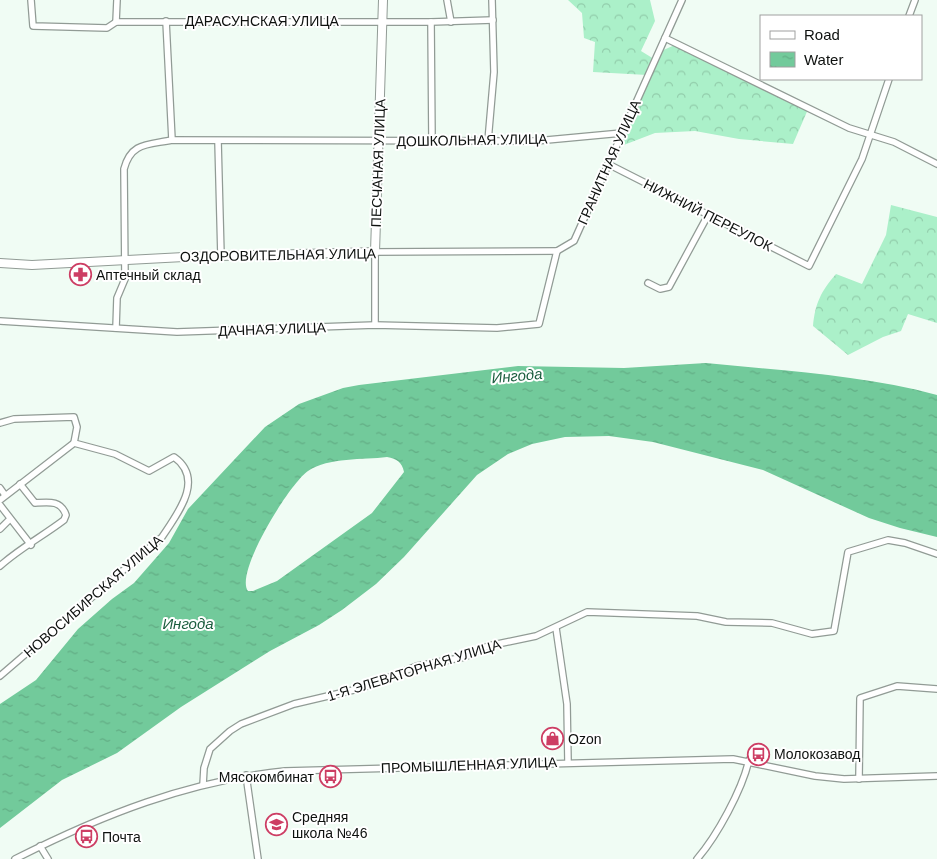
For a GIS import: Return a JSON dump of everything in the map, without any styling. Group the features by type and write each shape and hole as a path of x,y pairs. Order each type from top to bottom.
{"street":[{"name":"ДАРАСУНСКАЯ УЛИЦА","path":"30,0 33,26 107,28 116,22 166,21 451,22 493,20"},
{"path":"116,0 116,22"},
{"name":"ПЕСЧАНАЯ УЛИЦА","path":"375,325 383,0"},
{"path":"448,0 451,22"},
{"path":"488,141 494,72 492,0"},
{"name":"ГРАНИТНАЯ УЛИЦА","path":"557,251 574,241 682,0"},
{"path":"909,15 914,0"},
{"path":"166,21 172,140"},
{"path":"431,22 432,142"},
{"path":"665,38 849,128 894,142 937,164"},
{"path":"870,136 889,80"},
{"name":"ДОШКОЛЬНАЯ УЛИЦА","path":"116,328 117,298 125,280 124,169 128,156 137,147 172,140 536,142 622,133"},
{"name":"НИЖНИЙ ПЕРЕУЛОК","path":"608,164 809,266 862,159 870,136"},
{"path":"218,141 221,256"},
{"path":"648,283 660,289 669,286 708,215"},
{"name":"ОЗДОРОВИТЕЛЬНАЯ УЛИЦА","path":"0,263 32,265 221,256 376,252 557,251"},
{"name":"ДАЧНАЯ УЛИЦА","path":"0,321 177,332 375,325 497,328 539,324 542,321 546,289 557,251"},
{"path":"0,423 14,419 71,416 76,420 77,427 74,443 3,498 0,488"},
{"name":"НОВОСИБИРСКАЯ УЛИЦА","path":"0,676 162,537 179,511 190,483 184,464 174,457 149,471 115,454 74,443"},
{"path":"0,565 18,550 31,545 64,520 66,515 64,509 51,501 36,503 20,484"},
{"path":"0,505 31,545"},
{"path":"0,529 10,519"},
{"name":"1-Я ЭЛЕВАТОРНАЯ УЛИЦА","path":"203,785 204,768 210,749 230,731 241,724 294,704 344,693 416,666 466,657 488,646 536,636 587,612 639,612 697,616 726,622 772,623 812,634 834,631 848,552 888,540 905,542 937,554"},
{"path":"556,628 567,704 568,762"},
{"path":"859,779 860,698 897,686 937,689"},
{"name":"ПРОМЫШЛЕННАЯ УЛИЦА","path":"15,859 126,808 203,785 246,775 320,769 732,758 749,760 815,776 859,779 937,776"},
{"path":"697,859 706,849 743,780 749,760"},
{"path":"246,775 258,859"},
{"path":"40,846 48,859"}],"green space":[{"path":"568,0 650,0 655,21 641,51 654,59 647,75 593,72 595,42 584,38 582,13"},
{"path":"677,44 809,107 793,144 739,139 695,131 655,133 616,148 659,52"},
{"path":"891,205 937,217 937,323 908,314 901,331 883,337 848,355 813,326 817,304 826,286 836,274 862,284 886,235"}],"water":[{"name":"Ингода","path":"706,363 851,378 937,395 937,537 869,518 763,470 653,442 609,436 565,437 532,444 508,454 477,475 404,557 376,584 342,610 319,625 270,651 181,707 117,753 62,780 0,828 0,704 36,680 78,629 112,599 134,583 169,543 188,509 265,427 299,404 343,388 359,385 518,366 624,368","holes":["387,457 400,463 404,472 372,513 277,581 253,591 248,591 246,581 256,548 277,509 308,471 336,461"]}],"place":[{"name":"Аптечный склад","path":"80,275"},
{"name":"Ozon","path":"552,739"},
{"name":"Молокозавод","path":"758,754"},
{"name":"Мясокомбинат","path":"330,777"},
{"name":"Средняя школа №46","path":"276,825"},
{"name":"Почта","path":"86,837"}]}
